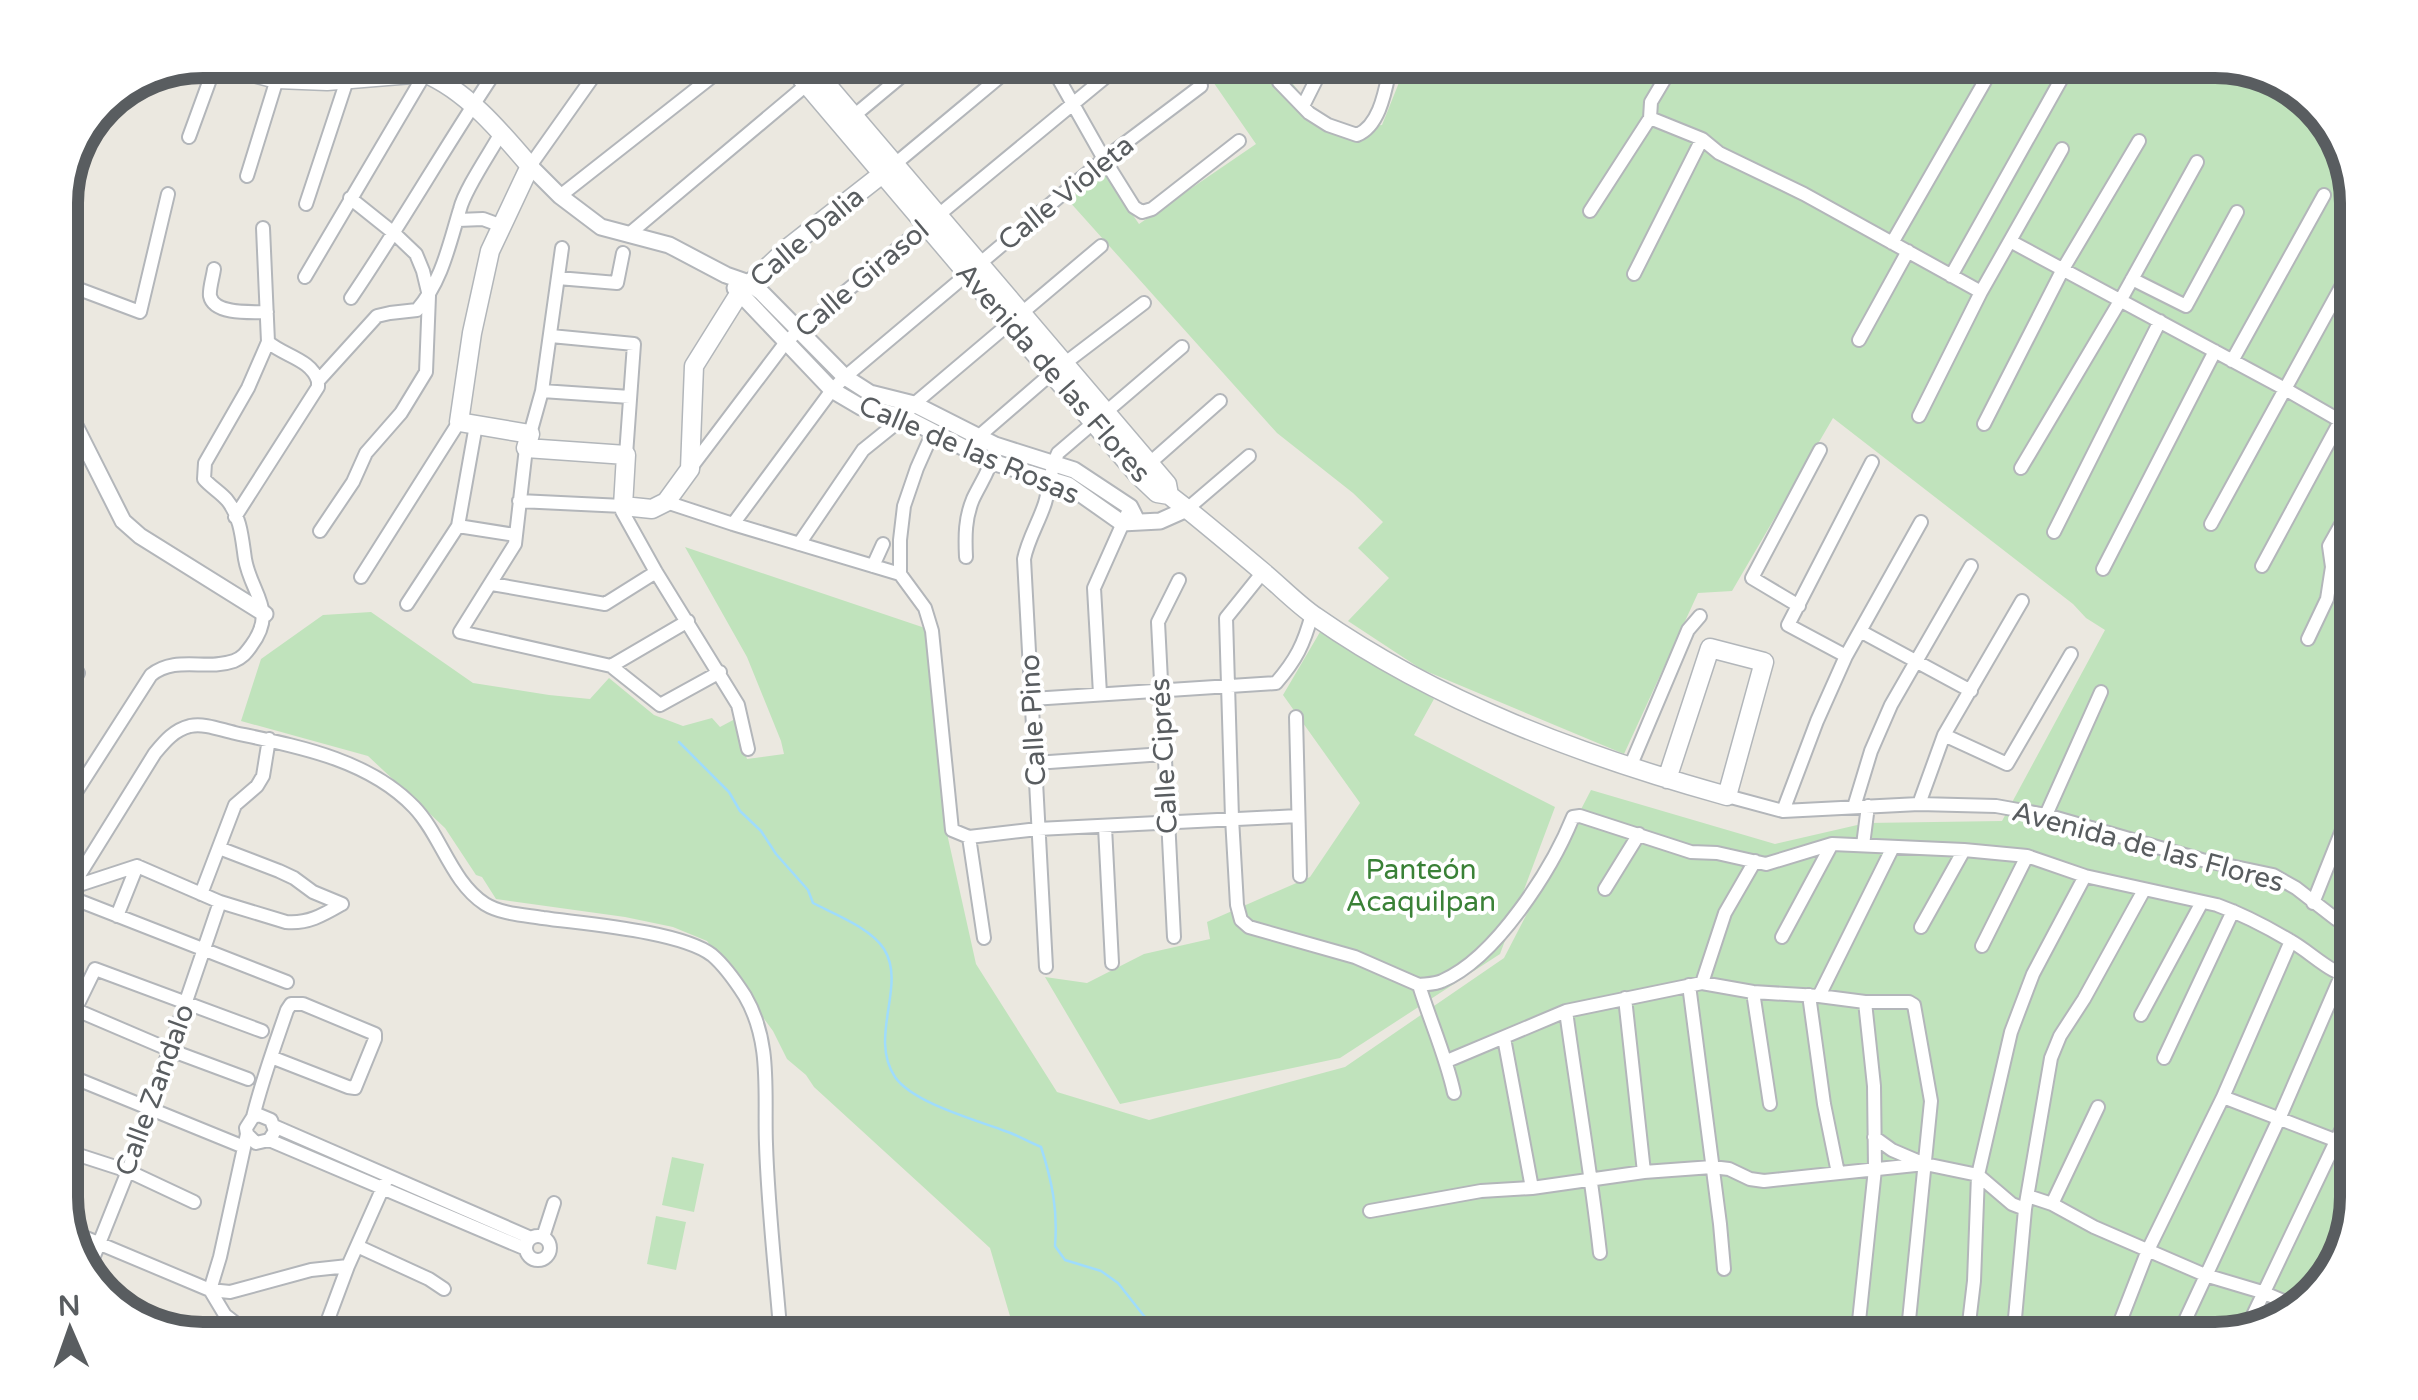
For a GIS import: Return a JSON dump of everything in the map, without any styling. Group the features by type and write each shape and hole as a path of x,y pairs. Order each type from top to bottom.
{"main road":[{"path":"273,78 358,78"},
{"path":"437,78 501,133 530,166 490,251 472,333 468,424 528,441 626,455 622,506 652,509 666,502"},
{"name":"Avenida de las Flores","path":"814,78 1144,469 1167,484 1169,495 1312,614 1418,680 1536,733 1727,796"},
{"name":"Calle Dalia","path":"690,469 694,366 744,288 788,247 889,169"},
{"name":"Calle Girasol","path":"666,502 690,469"},
{"path":"1667,779 1710,648 1764,662 1727,796"}],"street":[{"path":"189,137 205,78"},
{"path":"305,277 420,78"},
{"path":"351,298 491,78"},
{"path":"530,166 592,78"},
{"path":"560,196 710,78"},
{"path":"629,234 804,78"},
{"path":"849,120 899,78"},
{"name":"Calle Dalia","path":"889,169 998,78"},
{"path":"1058,78 1134,207 1142,212 1152,209 1240,141"},
{"name":"Calle Girasol","path":"690,469 792,337 1104,78"},
{"path":"1278,78 1328,126 1357,136 1368,131 1374,120 1388,78"},
{"path":"1303,106 1317,78"},
{"path":"1590,211 1650,118 1650,102 1665,78"},
{"path":"1892,243 1987,78"},
{"path":"1952,276 2062,78"},
{"path":"246,176 277,79"},
{"path":"306,204 348,80"},
{"name":"Calle Violeta","path":"733,524 845,377 1104,159 1201,86"},
{"path":"1650,118 1702,139 1719,153 1804,194 1981,292"},
{"path":"318,381 378,316 417,310 429,296 438,280 460,208 501,133"},
{"path":"1634,274 1702,139"},
{"path":"1984,424 2063,270 2139,141"},
{"path":"1920,416 1981,292 2062,148"},
{"path":"2021,468 2197,162"},
{"name":"Calle de las Rosas","path":"530,166 560,196 601,226 669,245 744,288 761,292 832,390 861,407 909,411 933,432 993,454 1052,471 1074,470 1130,517"},
{"path":"78,289 140,312 168,194"},
{"path":"2232,361 2324,194"},
{"path":"320,531 364,463 366,453 402,413 426,372 429,296 416,254 350,198"},
{"path":"2132,279 2186,306 2237,212"},
{"path":"458,220 483,219 502,226"},
{"path":"78,790 151,675 160,667 175,663 230,663 241,658 254,642 264,614 259,593 250,579 244,538 235,517 227,501 204,479 204,463 248,388 268,342 263,228"},
{"path":"2010,241 2340,420 2262,566"},
{"path":"800,544 863,450 1101,246"},
{"path":"562,248 542,391 528,441 515,544 460,632 611,666 660,705 720,672"},
{"path":"1859,340 1908,251"},
{"path":"558,278 617,284 624,252"},
{"path":"214,270 212,301 230,310 266,312"},
{"path":"2212,524 2340,289"},
{"path":"978,436 1057,368 1144,303"},
{"path":"2054,532 2160,321"},
{"path":"551,336 634,344 626,455"},
{"name":"Calle de las Rosas","path":"792,337 870,393 978,436 993,454"},
{"path":"235,517 318,387 316,372 268,342"},
{"path":"1052,471 1058,454 1182,348"},
{"path":"2103,569 2216,352"},
{"path":"542,391 630,397"},
{"path":"1144,469 1220,400"},
{"path":"407,604 458,526 468,424"},
{"path":"361,576 468,424"},
{"path":"78,432 122,521 264,614"},
{"path":"933,432 904,506 900,574 924,608 932,631 952,830 969,837 1038,829 1298,816"},
{"path":"1800,606 1752,578 1820,450"},
{"path":"966,557 965,527 971,503 993,454"},
{"path":"1100,694 1094,588 1130,517 1147,523 1187,509 1249,456"},
{"path":"1846,656 1788,626 1872,462"},
{"name":"Calle Pino","path":"1046,967 1024,559 1026,545 1045,504 1052,471"},
{"path":"519,502 622,506 656,572 738,706 748,749"},
{"path":"666,502 900,574"},
{"path":"1783,811 1846,656 1921,522"},
{"path":"458,526 515,535"},
{"path":"2308,639 2327,600 2332,566 2329,546 2340,526"},
{"path":"873,566 883,544"},
{"path":"1863,845 1861,806 1871,751 1891,705 1971,566"},
{"path":"492,584 605,604 656,572"},
{"path":"1263,572 1226,618 1237,905 1249,927 1355,957 1419,984 1440,982 1482,954 1531,895 1573,817 1580,816 1691,852 1717,853 1766,864 1832,844 2027,856 2085,876 2233,911 2291,941 2340,975"},
{"name":"Calle Ciprés","path":"1174,938 1158,622 1178,580"},
{"path":"1919,804 1944,735 2022,602"},
{"path":"1032,699 1276,684 1305,644 1312,614"},
{"path":"1630,767 1688,630 1700,616"},
{"path":"611,666 688,621"},
{"path":"1860,632 1971,691"},
{"path":"1944,735 2008,764 2071,654"},
{"path":"2046,815 2101,692"},
{"path":"1296,718 1300,876"},
{"path":"78,879 155,753 172,734 191,726 210,727 322,753 390,788 414,807 472,893 487,906 510,913 657,935 692,944 711,955 746,998 763,1042 780,1322"},
{"path":"200,894 235,805 263,776 269,740"},
{"path":"1035,763 1164,754"},
{"name":"Avenida de las Flores","path":"1727,796 1783,811 1919,804 1996,806 2046,815 2273,876 2340,921"},
{"path":"1104,827 1112,963"},
{"path":"1605,889 1639,834"},
{"path":"2313,903 2340,835"},
{"path":"969,837 984,938"},
{"path":"1782,937 1832,844"},
{"path":"1838,1173 1824,1104 1814,996 1893,847"},
{"path":"78,892 137,866 220,902 286,922 317,919 342,904 313,892 280,871 219,848"},
{"path":"1921,927 1964,850"},
{"path":"1982,946 2027,856"},
{"path":"1724,1269 1695,984 1725,914 1755,861"},
{"path":"118,916 137,866"},
{"path":"1969,1322 1978,1175 2012,1032 2032,974 2085,876"},
{"path":"2015,1322 2026,1202 2052,1058 2060,1036 2144,890"},
{"path":"78,901 286,982"},
{"name":"Calle Zandalo","path":"93,1258 128,1171 220,902"},
{"path":"2141,1015 2202,902"},
{"path":"2164,1058 2233,911"},
{"path":"2120,1322 2148,1250 2223,1097 2291,941"},
{"path":"78,1004 95,969 262,1031"},
{"path":"2184,1322 2340,978"},
{"path":"1419,984 1447,1061 1454,1093"},
{"path":"1447,1061 1566,1012 1695,984 1864,1002 1909,1002 1916,1009 1931,1101 1909,1322"},
{"path":"1753,992 1770,1104"},
{"path":"1625,998 1644,1172"},
{"path":"1859,1322 1875,1169 1874,1086 1864,1002"},
{"path":"253,1117 271,1057 291,1004 375,1034 354,1088 271,1057"},
{"path":"78,1011 248,1079"},
{"path":"1566,1012 1600,1252"},
{"path":"1504,1038 1532,1188"},
{"path":"78,1080 149,1110 256,1143 269,1140 533,1241 554,1203"},
{"path":"2223,1097 2338,1142"},
{"path":"2052,1204 2098,1107"},
{"path":"235,1322 210,1290 248,1121 259,1114 266,1116 274,1126 385,1182"},
{"path":"269,1140 274,1126"},
{"path":"1874,1137 1924,1164 1978,1175 2012,1204 2052,1204 2094,1227 2205,1275 2285,1302"},
{"path":"2251,1317 2340,1137"},
{"path":"78,1155 128,1171 194,1202"},
{"path":"1370,1211 1481,1192 1712,1166 1764,1181 1924,1164"},
{"path":"327,1322 385,1182"},
{"path":"84,1236 210,1290 230,1292 311,1270 348,1266"},
{"path":"357,1246 444,1288"},
{"path":"226,1315 227,1322"}],"green space":[{"path":"1210,78 1289,78 1330,130 1382,125 1401,78 2216,78 2264,87 2292,103 2315,126 2334,162 2340,194 2340,1198 2331,1246 2315,1274 2292,1297 2264,1313 2216,1322 1012,1322 990,1248 787,1059 773,1031 707,941 673,927 625,917 496,899 445,828 368,756 241,721 261,659 323,615 371,612 473,683 590,699 609,678 654,715 683,726 712,718 720,727 735,719 747,759 784,754 747,657 685,547 925,628 948,838 976,964 1057,1092 1149,1120 1345,1067 1504,958 1591,790 1775,844 1866,823 2002,821 2105,630 1833,418 1732,591 1698,593 1624,754 1421,669 1348,621 1389,578 1358,548 1383,522 1277,433 1068,200 1104,173 1139,224 1256,144"},
{"name":"Panteón Acaquilpan","path":"1320,632 1434,699 1414,735 1555,807 1500,954 1340,1058 1120,1104 1045,977 1087,983 1144,954 1210,939 1207,922 1310,877 1360,803 1283,695"},
{"path":"672,1157 704,1164 694,1212 662,1205"},
{"path":"656,1216 686,1222 676,1270 647,1264"}],"waterway":[{"path":"679,742 729,792 740,811 808,890 813,903 861,928 884,949 892,979 885,1045 895,1077 930,1103 1041,1147 1053,1196 1055,1246 1065,1260 1101,1271 1118,1283 1151,1322"}]}
